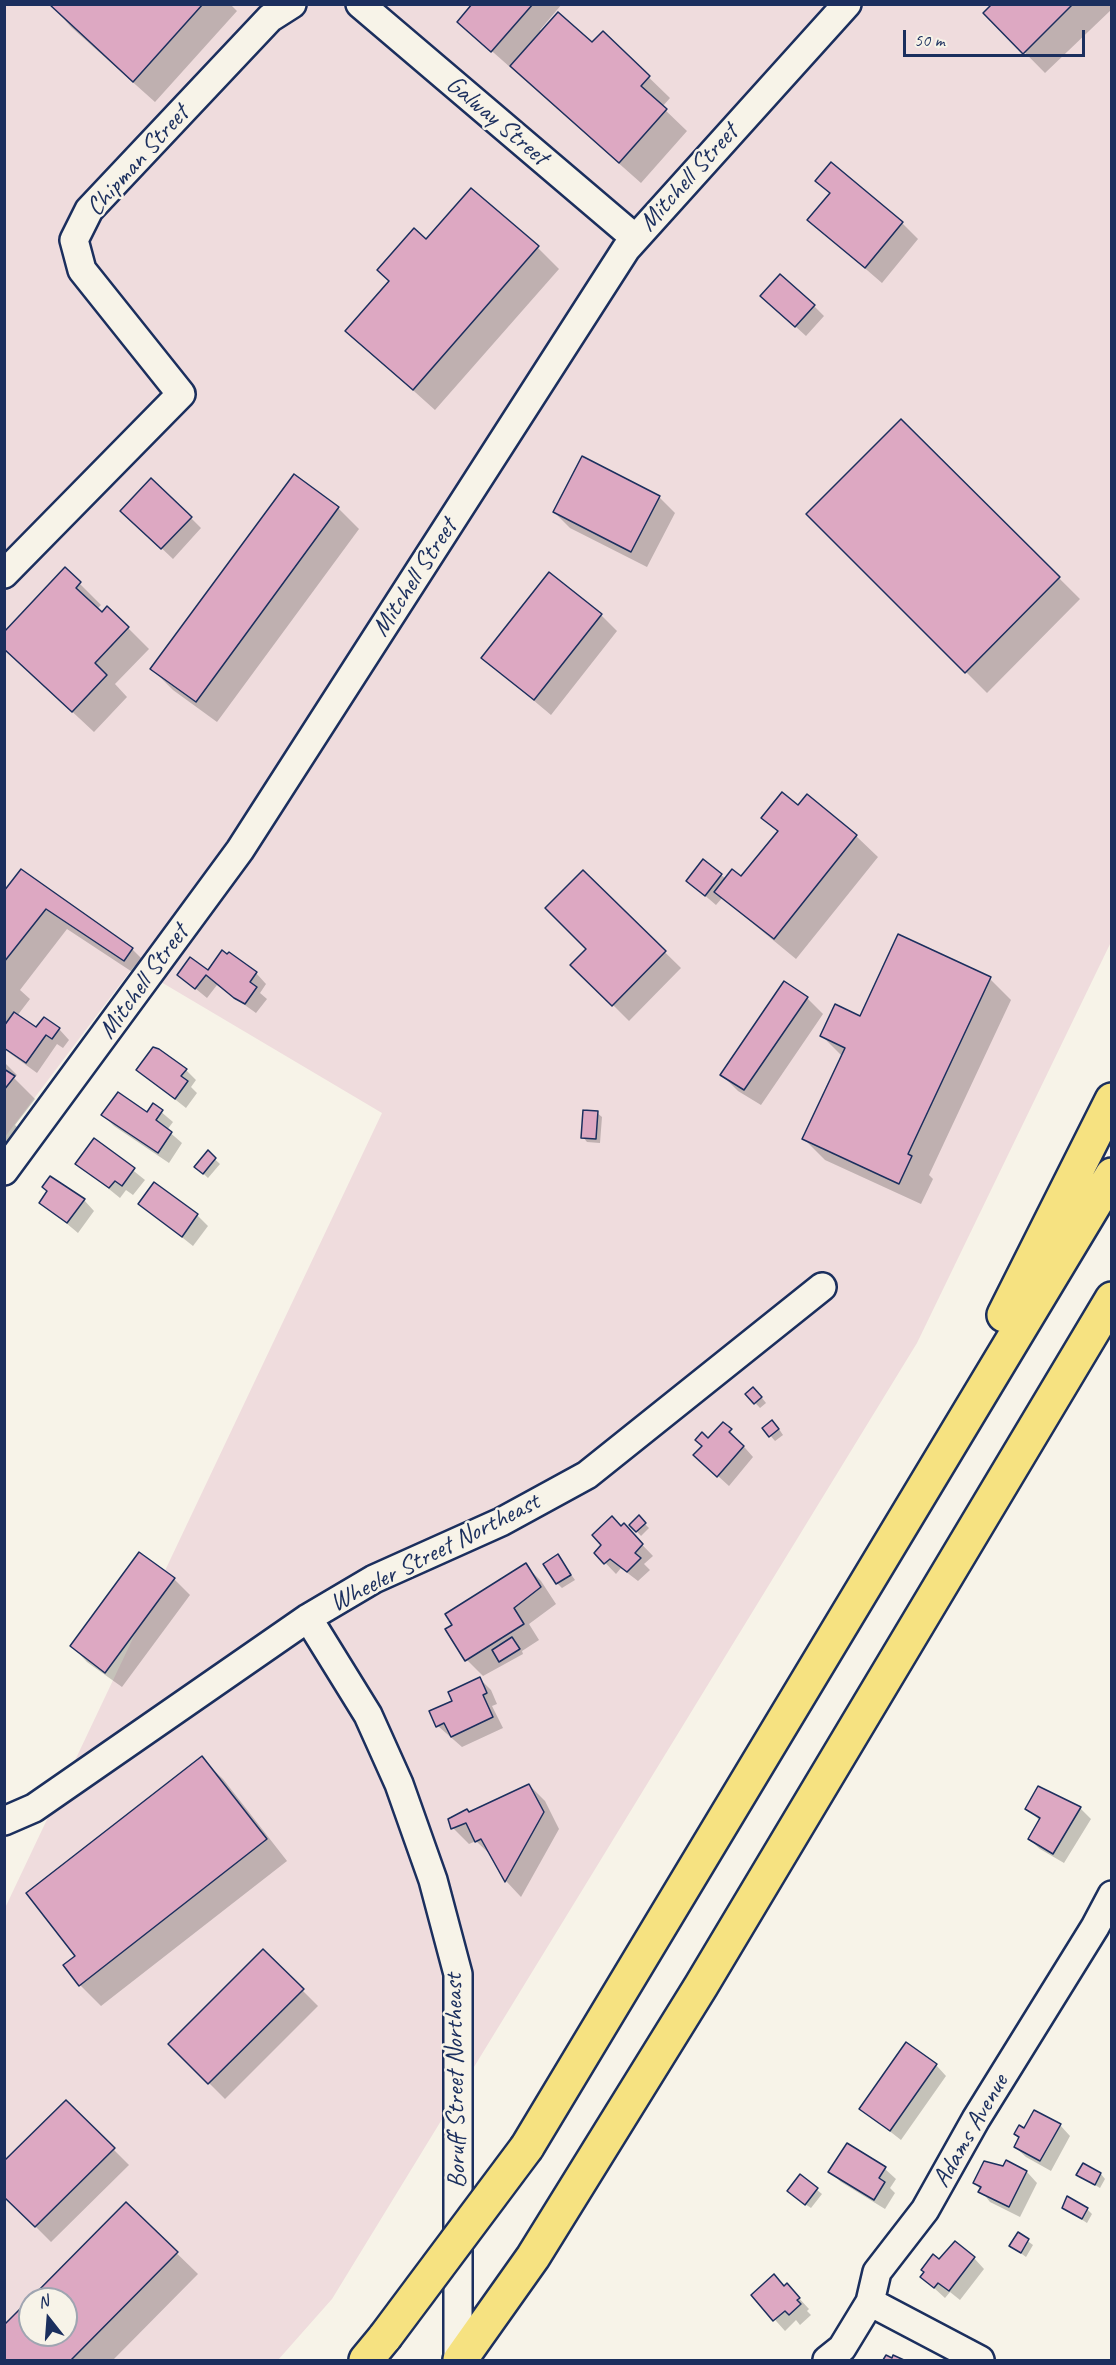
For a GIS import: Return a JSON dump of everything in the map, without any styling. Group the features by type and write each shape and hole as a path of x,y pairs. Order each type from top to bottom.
{"highway":[{"path":"894,1534 1112,1100"},
{"path":"375,2349 527,2147 1112,1175"},
{"path":"459,2361 533,2257 701,1986 1112,1299"}],"street":[{"name":"Chipman Street","path":"4,574 181,394 82,270 74,240 89,210 270,18 292,4"},
{"name":"Galway Street","path":"360,4 635,238"},
{"name":"Mitchell Street","path":"4,1171 240,850 635,238 847,4"},
{"name":"Wheeler Street Northeast","path":"4,1821 34,1808 308,1618 374,1579 501,1522 587,1475 822,1287"},
{"name":"Boruff Street Northeast","path":"308,1618 368,1715 399,1784 433,1880 458,1974 459,2361"},
{"name":"Adams Avenue","path":"826,2361 842,2348 870,2302 877,2272 925,2210 976,2119 1095,1927 1112,1895"},
{"path":"870,2302 980,2361"}],"shaded area":[{"path":"5,5 1111,5 1111,942 917,1343 332,2299 278,2360 5,2360 5,1908 382,1113 134,966 5,1137"}],"building":[{"path":"49,4 203,4 133,82"},
{"path":"472,4 533,4 491,52 457,22"},
{"path":"992,4 1073,4 1023,54 983,13"},
{"path":"558,12 592,42 603,31 650,76 641,86 667,109 619,163 510,66"},
{"path":"831,162 903,222 865,268 807,220 830,193 815,181"},
{"path":"471,188 539,246 413,390 345,331 389,281 377,270 414,228 426,239"},
{"path":"780,274 815,305 795,327 760,296"},
{"path":"901,419 1060,577 965,673 806,514"},
{"path":"582,456 660,496 631,552 553,512"},
{"path":"294,474 339,507 196,702 150,669"},
{"path":"151,478 192,517 161,549 120,511"},
{"path":"65,567 81,582 76,588 102,612 107,606 129,627 95,663 107,675 72,712 4,649 4,632"},
{"path":"549,572 602,614 534,700 481,658"},
{"path":"782,792 798,805 807,794 857,835 774,939 714,892 732,869 741,876 778,831 761,818"},
{"path":"703,859 722,874 705,896 686,881"},
{"path":"21,869 133,948 124,961 46,909 4,962 4,891"},
{"path":"583,870 666,951 612,1006 570,965 586,949 545,908"},
{"path":"898,934 991,977 908,1154 912,1156 899,1184 802,1139 845,1048 820,1036 835,1004 860,1016"},
{"path":"222,950 227,954 229,952 257,972 250,982 257,987 245,1004 206,975 195,989 177,975 190,957 208,970"},
{"path":"784,981 808,997 744,1090 720,1075"},
{"path":"14,1012 36,1027 44,1017 60,1028 52,1039 46,1035 26,1063 4,1048 4,1026"},
{"path":"153,1047 187,1069 181,1076 188,1081 175,1099 136,1070"},
{"path":"4,1069 15,1076 4,1090"},
{"path":"118,1092 147,1112 153,1103 163,1110 156,1120 172,1132 158,1153 101,1115"},
{"path":"583,1110 598,1111 596,1139 581,1138"},
{"path":"94,1138 135,1168 122,1186 115,1181 109,1188 75,1164"},
{"path":"208,1150 216,1158 203,1174 194,1167"},
{"path":"50,1176 85,1199 67,1223 39,1203 47,1191 42,1187"},
{"path":"154,1182 198,1214 182,1237 138,1204"},
{"path":"753,1387 762,1397 754,1404 745,1394"},
{"path":"772,1420 779,1429 769,1437 762,1428"},
{"path":"723,1422 732,1429 729,1432 744,1446 717,1477 693,1455 702,1446 695,1440 702,1432 708,1438"},
{"path":"639,1515 646,1523 636,1532 629,1525"},
{"path":"612,1516 621,1526 624,1523 643,1544 635,1553 641,1558 627,1572 610,1559 604,1564 594,1553 601,1545 592,1535"},
{"path":"139,1552 175,1578 105,1673 70,1646"},
{"path":"558,1554 571,1575 556,1584 543,1564"},
{"path":"526,1563 541,1587 514,1608 524,1624 465,1661 445,1629 452,1625 445,1614"},
{"path":"512,1637 520,1649 499,1662 492,1650"},
{"path":"480,1677 487,1693 483,1695 493,1717 451,1737 444,1723 436,1727 429,1711 452,1701 448,1692"},
{"path":"202,1756 267,1839 79,1986 63,1965 75,1956 26,1893"},
{"path":"529,1784 544,1812 505,1882 481,1839 475,1842 466,1823 451,1829 448,1819 467,1809 469,1812"},
{"path":"1038,1786 1081,1807 1053,1854 1028,1839 1040,1818 1025,1809"},
{"path":"263,1949 304,1989 208,2084 168,2044"},
{"path":"906,2042 937,2064 890,2131 859,2109"},
{"path":"66,2100 115,2148 35,2227 4,2197 4,2161"},
{"path":"1034,2110 1061,2124 1040,2161 1014,2147 1019,2137 1014,2134 1019,2125 1024,2128"},
{"path":"847,2143 886,2167 879,2178 885,2182 874,2200 828,2172"},
{"path":"1006,2160 1027,2171 1009,2207 978,2192 981,2187 973,2183 984,2161 1003,2166"},
{"path":"1083,2163 1101,2173 1095,2185 1076,2175"},
{"path":"800,2174 818,2188 805,2205 787,2191"},
{"path":"1067,2196 1088,2208 1082,2219 1062,2208"},
{"path":"126,2202 178,2252 71,2360 4,2360 4,2325 18,2311 18,2347 78,2347 78,2287 42,2287"},
{"path":"1018,2232 1029,2239 1021,2253 1009,2246"},
{"path":"955,2241 975,2257 949,2291 938,2283 934,2288 920,2277 924,2272 921,2270 933,2254 939,2259"},
{"path":"774,2274 784,2286 787,2283 800,2298 797,2300 801,2304 789,2315 785,2311 773,2321 751,2295"},
{"path":"886,2355 892,2358 893,2355 904,2360 883,2360"}]}
